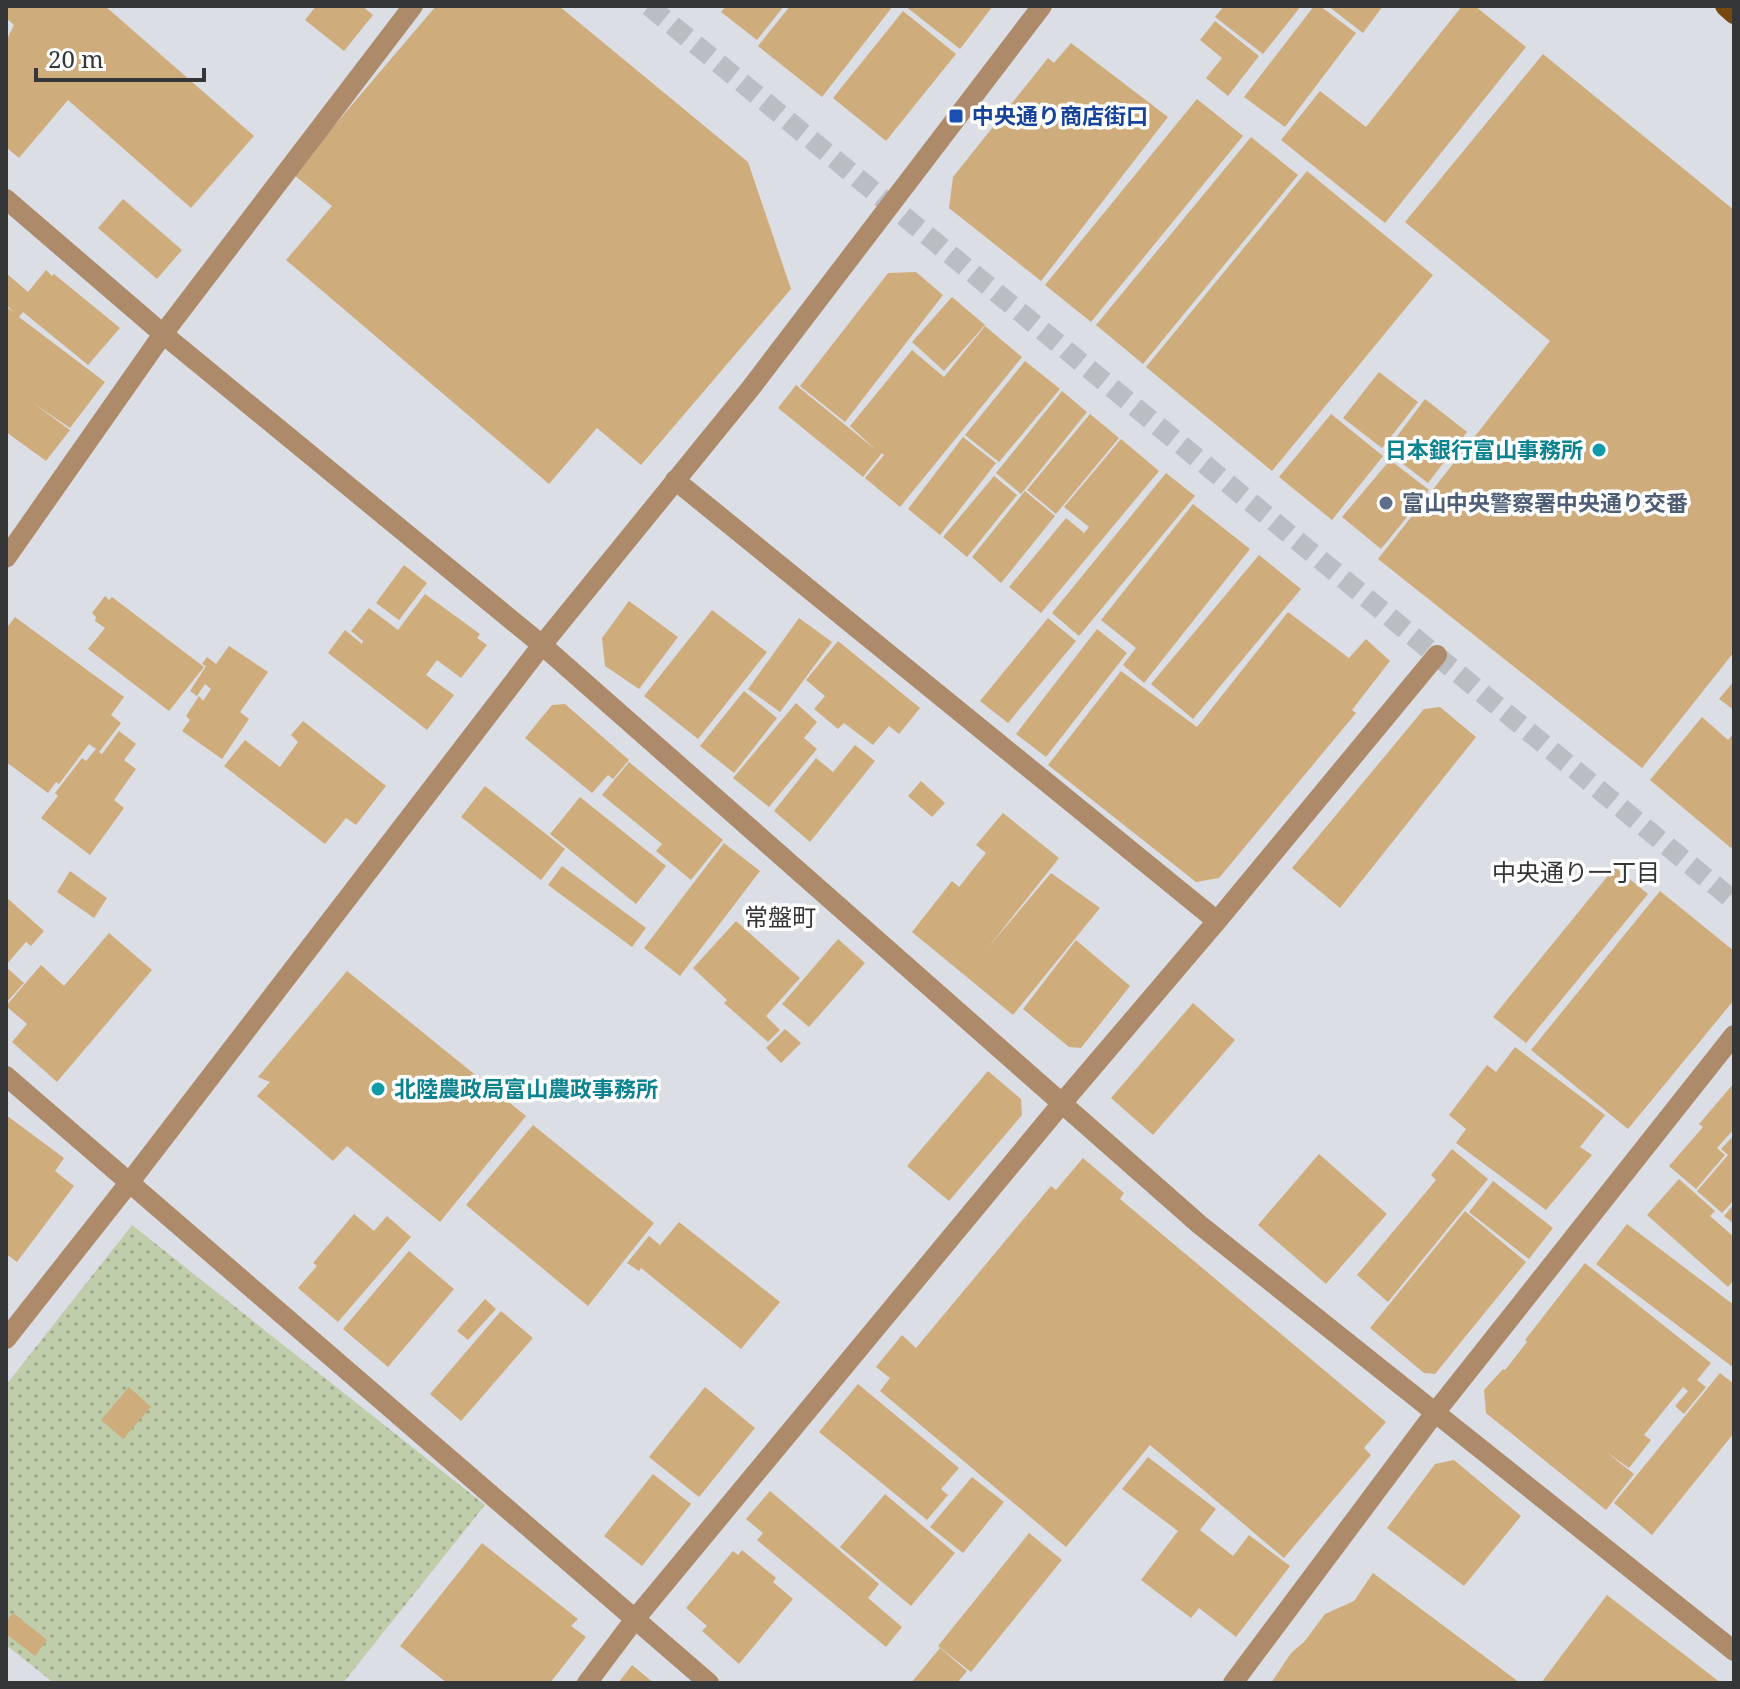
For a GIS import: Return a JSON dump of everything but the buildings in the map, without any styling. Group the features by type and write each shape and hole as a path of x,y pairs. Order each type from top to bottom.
{"main road":[{"path":"1725,6 1734,14"}],"street":[{"path":"6,558 163,334 413,6"},
{"path":"6,1339 542,645 750,389 1042,6"},
{"path":"6,199 163,334 542,645 1200,1225 1734,1651"},
{"path":"675,480 1217,921"},
{"path":"587,1683 635,1619 1437,655"},
{"path":"1233,1683 1434,1414 1734,1035"},
{"path":"6,1076 709,1683"}],"green space":[{"path":"132,1225 485,1505 343,1683 54,1683 6,1645 6,1385"}],"tunnel":[{"path":"649,6 1734,901"}],"place":[{"name":"中央通り商店街口","path":"956,116"},
{"name":"日本銀行富山事務所","path":"1599,450"},
{"name":"富山中央警察署中央通り交番","path":"1386,503"},
{"name":"北陸農政局富山農政事務所","path":"378,1089"}],"district":[{"name":"中央通り一丁目","path":"1576,873"},
{"name":"常盤町","path":"780,918"}]}
